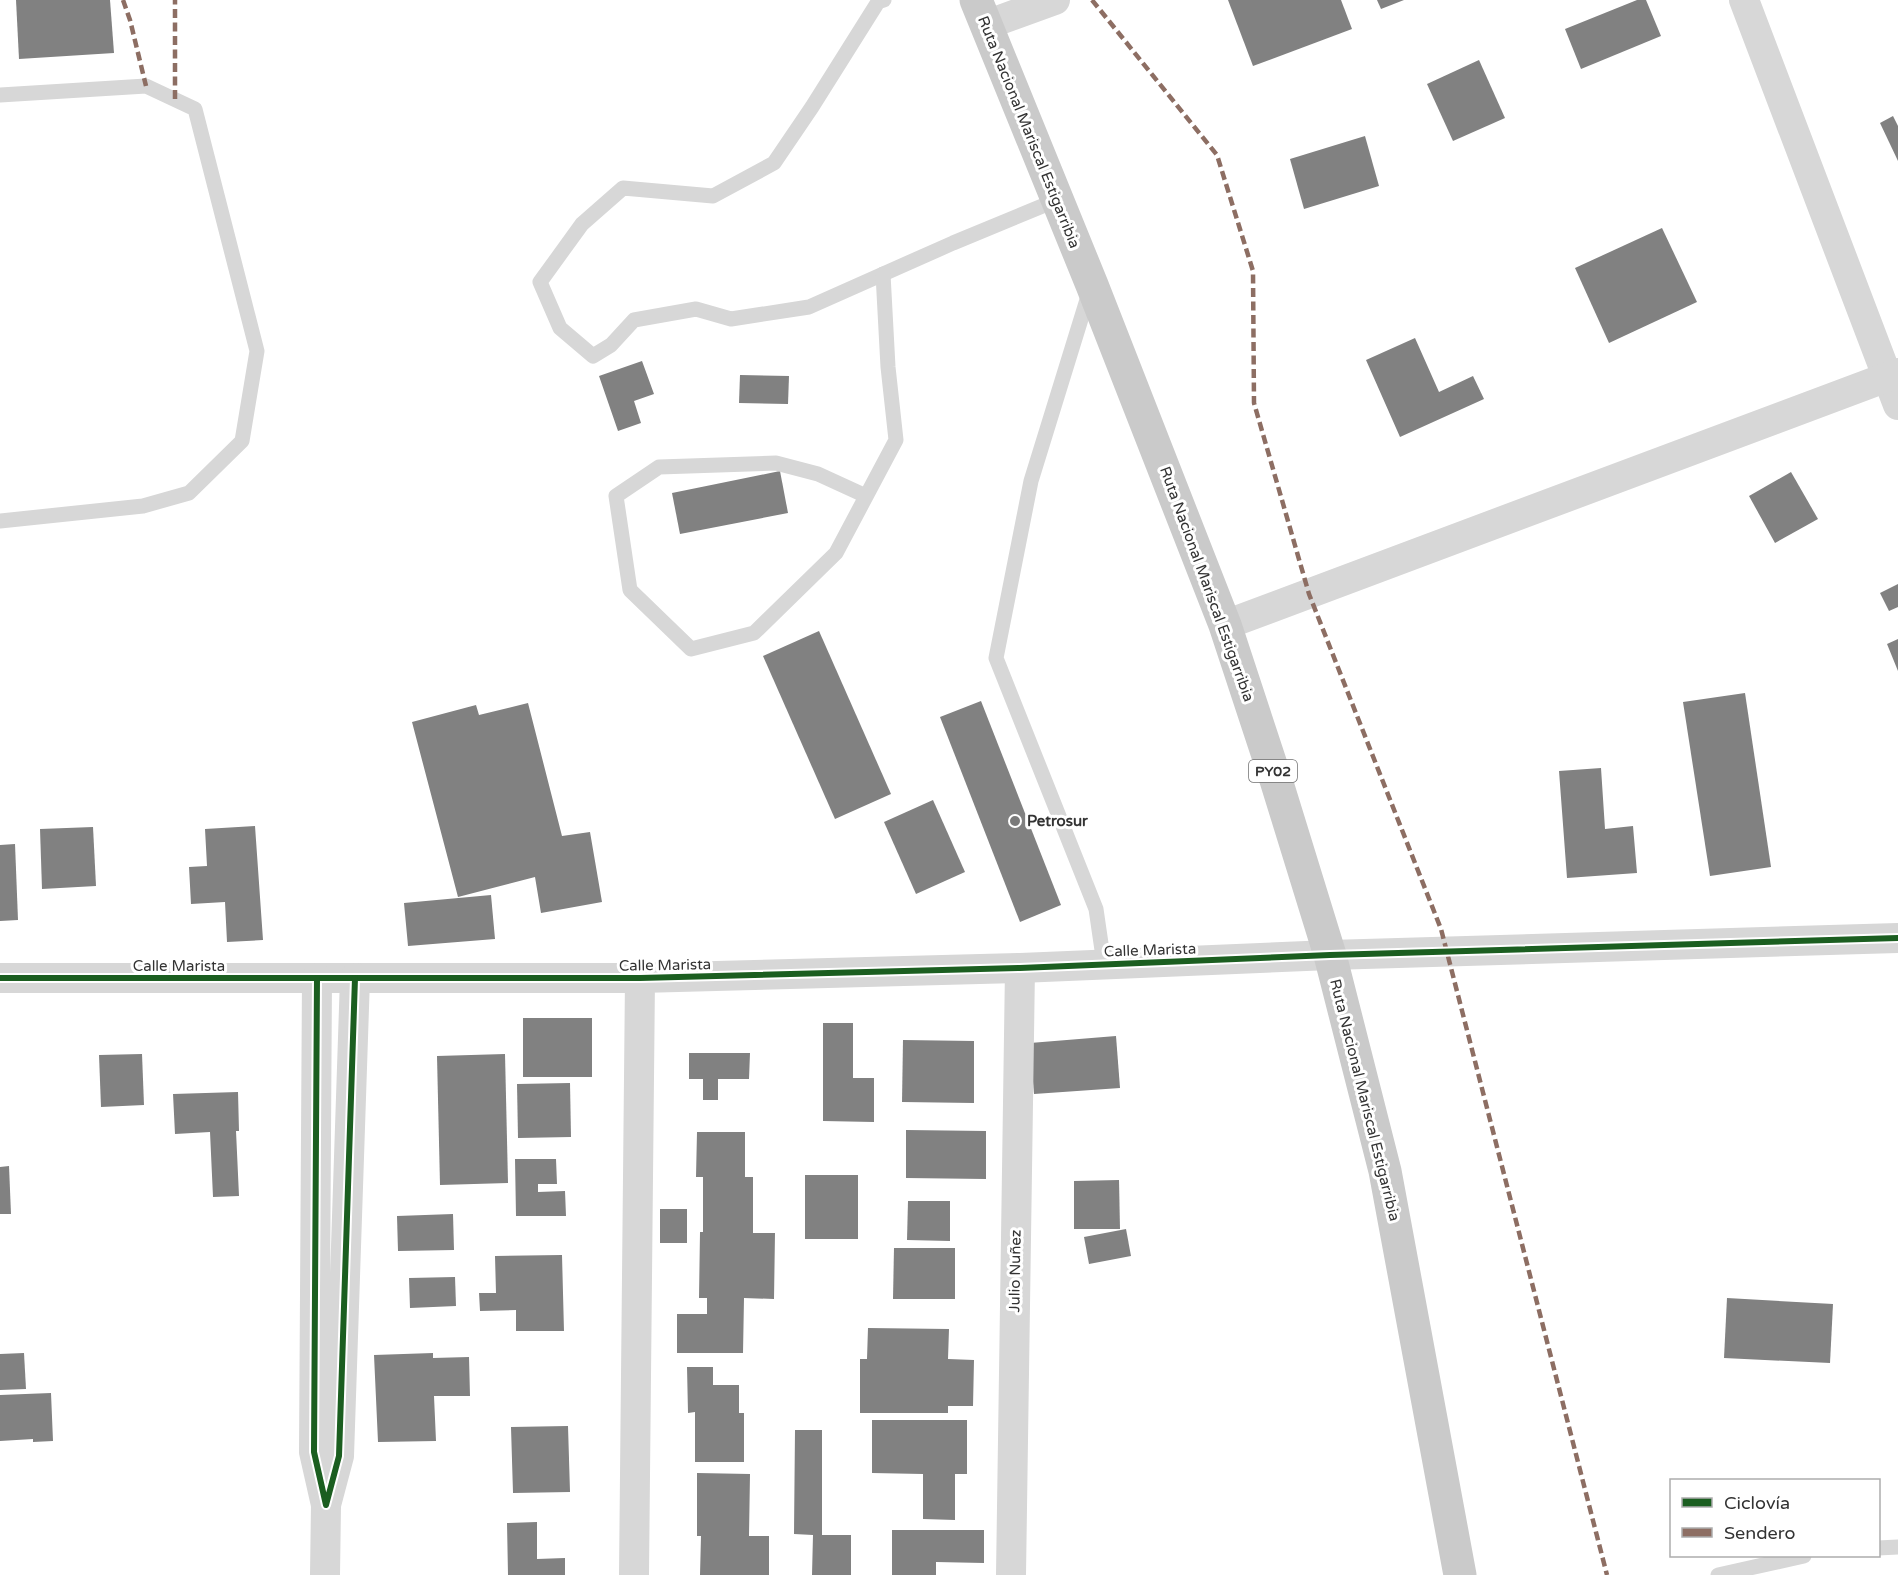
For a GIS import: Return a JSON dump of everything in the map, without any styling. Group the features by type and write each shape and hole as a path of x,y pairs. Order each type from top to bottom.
{"main road":[{"name":"Ruta Nacional Mariscal Estigarribia","path":"981,13 1092,285 1225,625 1330,955 1385,1172 1460,1575"}],"street":[{"path":"981,13 1055,0"},
{"path":"1744,0 1893,375 1898,405"},
{"path":"1225,625 1893,375"},
{"name":"Calle Marista","path":"0,978 640,978 1898,939"},
{"name":"Julio Nuñez","path":"1011,1575 1020,968"},
{"path":"318,978 314,1452 326,1505 325,1575"},
{"path":"326,1505 339,1456 354,978"},
{"path":"634,1575 640,978"}],"lane":[{"path":"878,1 774,163 713,196 622,188 582,224 540,282 560,328 593,356 611,345 634,320 696,309 731,319 809,307 1057,200"},
{"path":"0,95 146,86 195,109 257,351 242,441 189,493 143,506 0,521"},
{"path":"866,496 818,474 776,463 659,467 616,496 630,590 691,649 754,633 836,553 896,440 888,367 883,274"},
{"path":"1092,285 1031,482 996,658 1096,909 1104,964"},
{"path":"1880,1548 1898,1547"},
{"path":"1718,1575 1799,1557"}],"building":[{"path":"16,0 110,0 114,53 19,59"},
{"path":"1228,0 1341,0 1352,29 1253,66"},
{"path":"1377,0 1404,0 1381,9"},
{"path":"1637,0 1646,0 1661,36 1581,69 1565,29"},
{"path":"1479,60 1505,118 1453,141 1427,84"},
{"path":"1893,116 1898,126 1898,161 1880,123"},
{"path":"1365,136 1379,186 1304,209 1290,159"},
{"path":"1662,228 1697,302 1609,343 1575,268"},
{"path":"1415,338 1439,392 1473,376 1484,399 1400,437 1366,360"},
{"path":"642,361 654,394 634,401 641,423 618,431 599,376"},
{"path":"740,375 789,376 788,404 739,403"},
{"path":"780,471 788,513 680,534 672,493"},
{"path":"1791,472 1818,519 1775,543 1749,496"},
{"path":"1898,584 1898,607 1889,611 1880,593"},
{"path":"819,631 891,794 835,819 763,656"},
{"path":"1898,639 1898,671 1887,644"},
{"path":"1745,693 1771,867 1710,876 1683,702"},
{"path":"981,701 1061,905 1020,922 940,717"},
{"path":"528,703 562,836 590,832 602,902 541,913 535,877 458,897 412,722 476,705 479,715"},
{"path":"1601,768 1605,829 1633,826 1637,873 1567,878 1559,771"},
{"path":"933,800 965,872 916,894 884,822"},
{"path":"255,826 263,940 227,942 225,902 191,904 189,867 207,866 205,829"},
{"path":"93,827 96,886 42,889 40,829"},
{"path":"15,844 18,920 0,921 0,845"},
{"path":"491,895 495,939 408,946 404,903"},
{"path":"523,1018 592,1018 592,1077 523,1077"},
{"path":"823,1023 853,1023 853,1078 874,1078 874,1122 823,1121"},
{"path":"1116,1036 1120,1088 1034,1094 1030,1043"},
{"path":"903,1040 974,1041 974,1103 902,1102"},
{"path":"689,1053 750,1053 749,1079 718,1079 718,1100 703,1100 703,1079 689,1079"},
{"path":"142,1054 144,1105 101,1107 99,1055"},
{"path":"505,1054 508,1183 440,1185 437,1056"},
{"path":"570,1083 571,1137 518,1138 517,1084"},
{"path":"238,1092 239,1131 236,1131 239,1196 213,1197 210,1132 175,1134 173,1094"},
{"path":"906,1130 986,1131 986,1179 906,1178"},
{"path":"697,1132 745,1132 745,1177 753,1177 753,1233 775,1233 774,1299 744,1298 743,1353 677,1353 677,1314 707,1314 707,1298 699,1298 700,1232 703,1232 703,1177 696,1177"},
{"path":"515,1159 556,1159 557,1184 538,1184 538,1192 565,1191 566,1216 516,1216"},
{"path":"9,1166 11,1214 0,1214 0,1167"},
{"path":"805,1175 858,1175 858,1239 805,1239"},
{"path":"1119,1180 1120,1229 1074,1229 1074,1181"},
{"path":"908,1201 950,1201 950,1241 907,1240"},
{"path":"660,1209 687,1209 687,1243 660,1243"},
{"path":"453,1214 454,1250 398,1251 397,1216"},
{"path":"1126,1229 1131,1256 1089,1264 1084,1237"},
{"path":"894,1248 955,1248 955,1299 893,1299"},
{"path":"562,1255 564,1331 516,1331 516,1310 480,1311 479,1293 496,1293 495,1256"},
{"path":"455,1277 456,1306 410,1308 409,1278"},
{"path":"1727,1298 1833,1304 1830,1363 1724,1358"},
{"path":"868,1328 949,1329 948,1359 974,1360 973,1406 948,1406 948,1413 860,1413 860,1359 867,1359"},
{"path":"24,1353 26,1389 0,1390 0,1354"},
{"path":"433,1353 433,1358 469,1357 470,1396 434,1396 436,1441 378,1442 374,1355"},
{"path":"687,1367 713,1367 713,1385 739,1385 739,1413 744,1413 744,1462 695,1462 695,1412 688,1413"},
{"path":"51,1393 53,1441 33,1442 33,1439 0,1441 0,1395"},
{"path":"872,1420 967,1420 967,1474 955,1474 955,1520 923,1519 923,1474 872,1473"},
{"path":"568,1426 570,1492 513,1493 511,1427"},
{"path":"795,1430 822,1430 822,1535 851,1535 851,1575 812,1575 813,1535 794,1534"},
{"path":"697,1473 750,1474 749,1536 769,1536 769,1575 700,1575 701,1536 697,1536"},
{"path":"537,1522 537,1559 565,1558 565,1575 508,1575 507,1523"},
{"path":"892,1530 984,1530 984,1563 936,1562 936,1575 892,1575"}],"marked path":[{"path":"123,0 146,86"},
{"path":"175,0 175,99"},
{"path":"1092,0 1217,155 1253,271 1254,403 1309,594 1441,929 1607,1575"}],"cycle path":[{"path":"0,978 640,978 1020,968 1330,955 1898,938"},
{"path":"317,978 314,1452 326,1505 339,1456 355,978"}],"place":[{"name":"Petrosur","path":"1015,821"}]}
